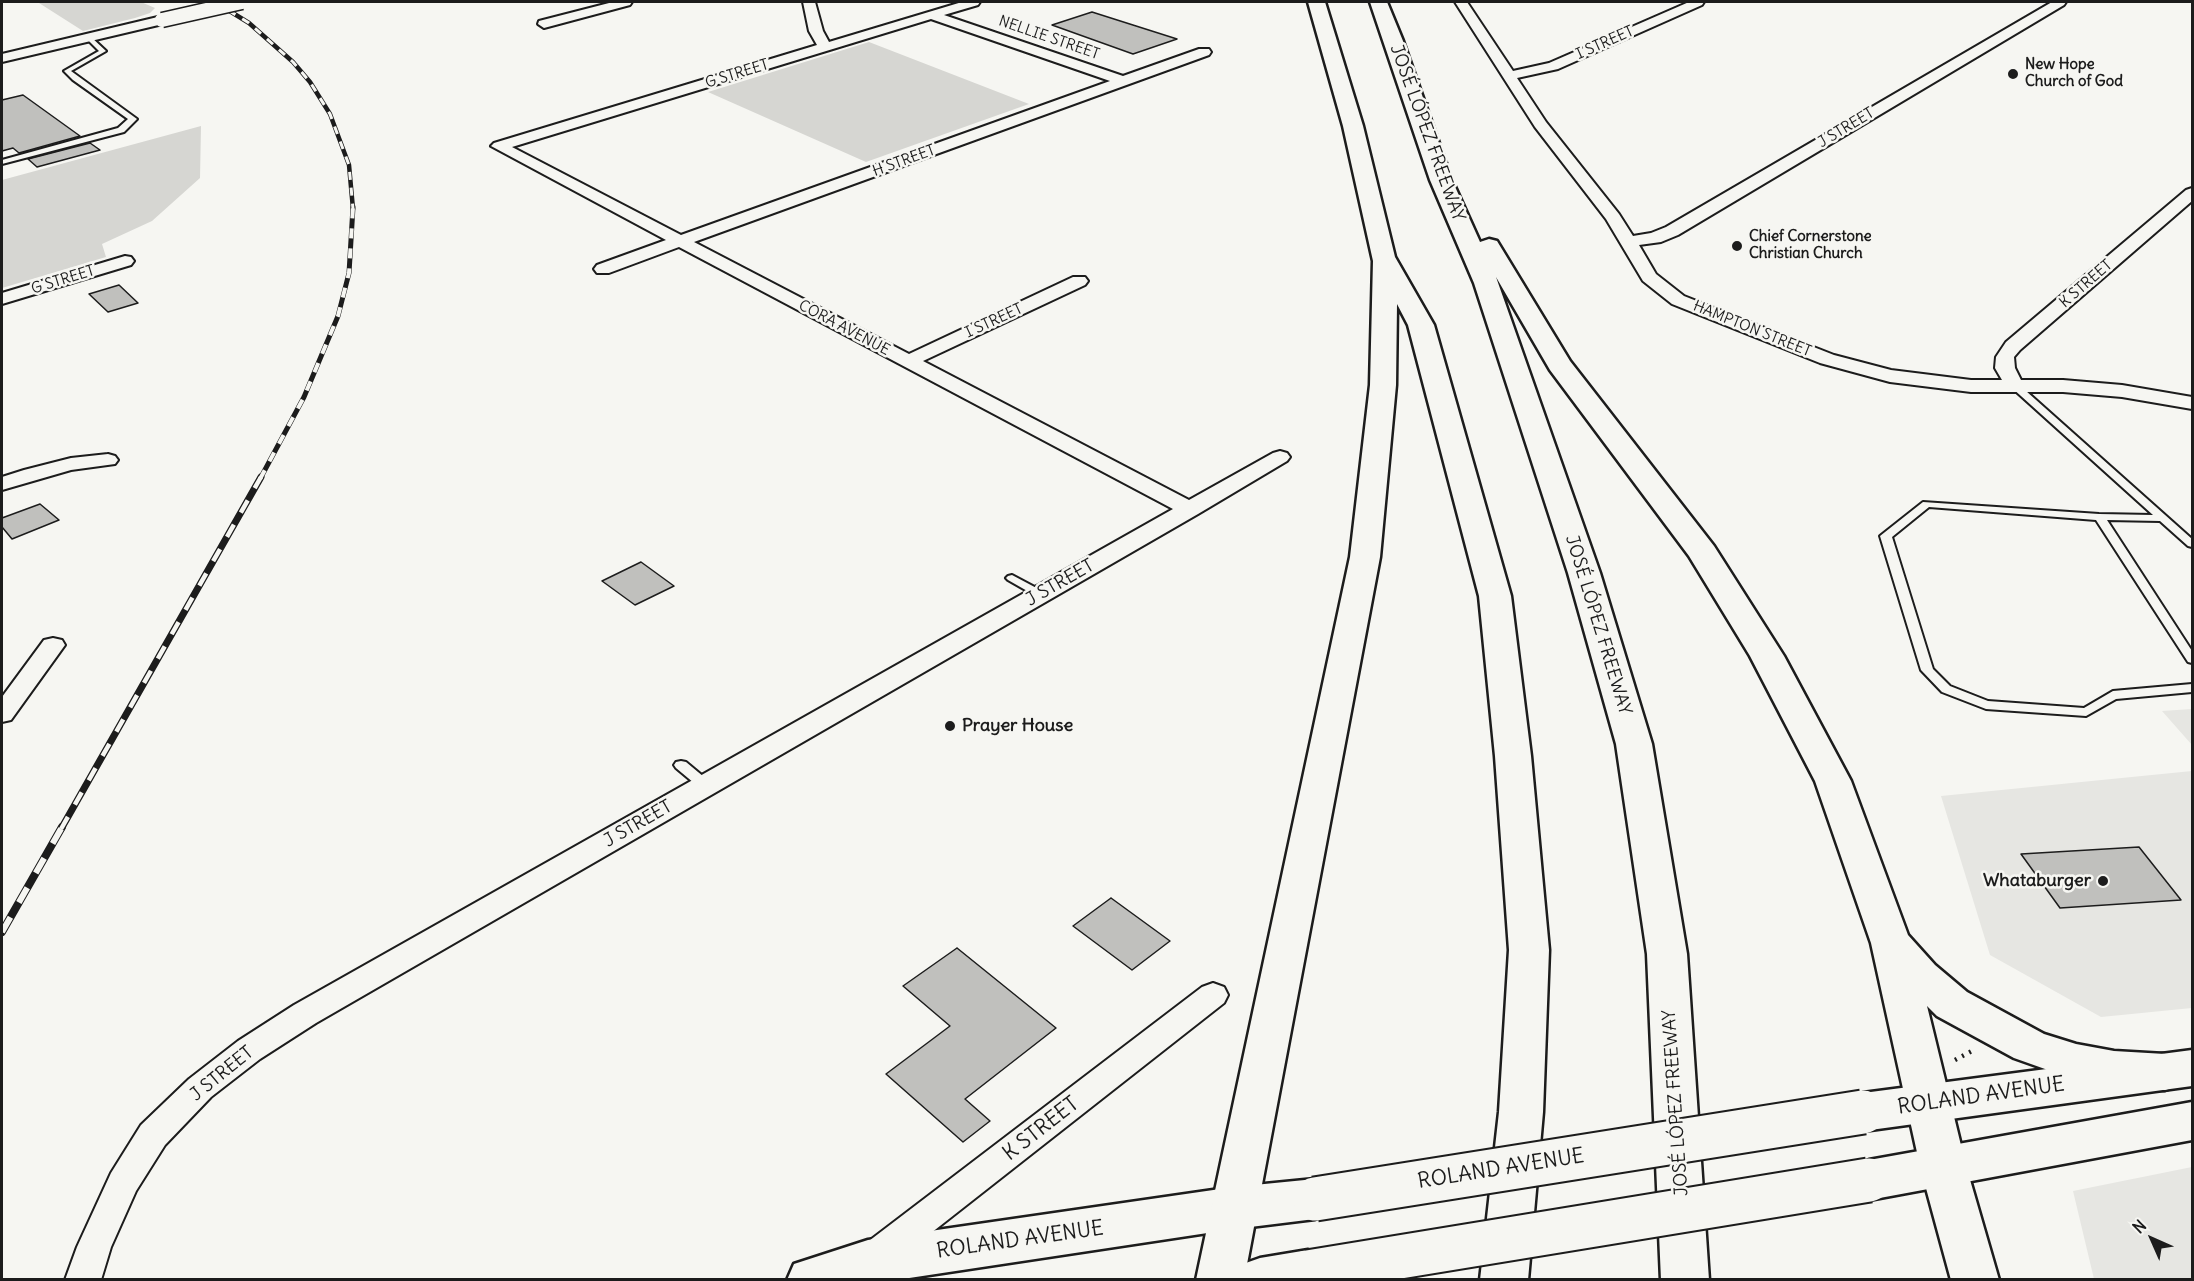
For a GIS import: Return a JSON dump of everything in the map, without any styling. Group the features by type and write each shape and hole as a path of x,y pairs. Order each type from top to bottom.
{"main road":[{"path":"1220,1280 1365,556 1384,367 1383,257 1353,126 1316,2"},
{"name":"JOSÉ LÓPEZ FREEWAY","path":"1377,2 1394,41 1445,190 1489,294 1584,573 1634,744 1667,954 1686,1255 1685,1280"},
{"path":"1445,190 1489,246 1559,364 1703,553 1767,656 1833,781 1891,943 1937,1083 1943,1166 1975,1280"},
{"path":"1383,257 1421,325 1496,608 1513,756 1529,950 1521,1112 1504,1280"},
{"path":"1891,943 1920,976 1952,1004 2029,1046 2076,1062 2114,1069 2179,1070"},
{"name":"ROLAND AVENUE","path":"811,1280 868,1262 1234,1208 1315,1199 1863,1112 1937,1083 2179,1070"},
{"path":"1260,1280 1869,1180 2193,1121"}],"street":[{"path":"2,58 242,2"},
{"path":"544,24 626,2"},
{"path":"809,2 816,31 825,47"},
{"name":"G STREET","path":"499,147 974,2"},
{"name":"HAMPTON STREET","path":"1461,2 1540,124 1613,217 1650,277 1678,300 1827,359 1882,374 1971,386 2063,386 2122,391 2193,403"},
{"name":"I STREET","path":"1510,76 1553,66 1698,2"},
{"name":"J STREET","path":"1628,242 1655,238 1672,231 2060,2"},
{"name":"NELLIE STREET","path":"931,15 1123,81"},
{"name":"H STREET","path":"603,269 1204,52"},
{"name":"CORA AVENUE","path":"499,147 1190,508"},
{"name":"K STREET","path":"2014,385 2005,368 2005,357 2013,346 2193,193"},
{"name":"G STREET","path":"2,299 125,261"},
{"name":"I STREET","path":"908,361 1079,281"},
{"name":"J STREET","path":"83,1280 94,1247 123,1183 153,1135 200,1088 249,1050 305,1014 1280,457"},
{"path":"2,484 71,464 108,460"},
{"path":"2,714 53,645"},
{"name":"K STREET","path":"868,1262 1213,995"}],"lane":[{"path":"2,162 121,130 133,119 67,71 102,51 89,38"},
{"path":"2014,385 2193,544"},
{"path":"2163,518 2099,517 1927,504 1886,536 1928,670 1946,689 1986,705 2086,712 2113,695 2193,688"},
{"path":"2099,517 2193,659"},
{"path":"1012,578 1040,594"},
{"path":"681,765 705,785"}],"path":[{"path":"1937,1083 1977,1048"}],"shaded area":[{"path":"141,2 155,8 150,13 135,18 83,31 39,3"},
{"path":"869,42 1029,104 866,162 708,92"},
{"path":"201,126 200,178 152,221 102,244 106,257 2,288 2,180"},
{"path":"2192,709 2192,745 2162,711"},
{"path":"2192,771 2192,1008 2101,1017 1990,955 1941,796"},
{"path":"2192,1167 2192,1279 2094,1279 2073,1191"}],"building":[{"path":"1092,12 1177,39 1133,54 1052,25"},
{"path":"23,95 80,136 19,153 13,148 2,151 2,100"},
{"path":"90,143 100,150 37,167 28,159"},
{"path":"119,285 138,303 108,312 89,294"},
{"path":"40,504 59,520 12,539 2,527 2,518"},
{"path":"641,562 674,586 635,605 602,581"},
{"name":"Whataburger","path":"2139,847 2181,900 2060,908 2021,854"},
{"path":"1111,898 1170,941 1132,970 1073,926"},
{"path":"957,948 1056,1028 965,1099 990,1121 963,1142 886,1074 950,1026 903,986"}],"railway":[{"path":"215,2 249,23 293,62 310,82 330,114 349,165 353,208"},
{"path":"260,479 304,397 338,316 349,273 353,208"},
{"path":"61,829 261,477"},
{"path":"2,932 62,827"}],"place":[{"name":"New Hope Church of God","path":"2013,74"},
{"name":"Chief Cornerstone Christian Church","path":"1737,246"},
{"name":"Prayer House","path":"950,726"},
{"name":"Whataburger","path":"2103,881"}]}
